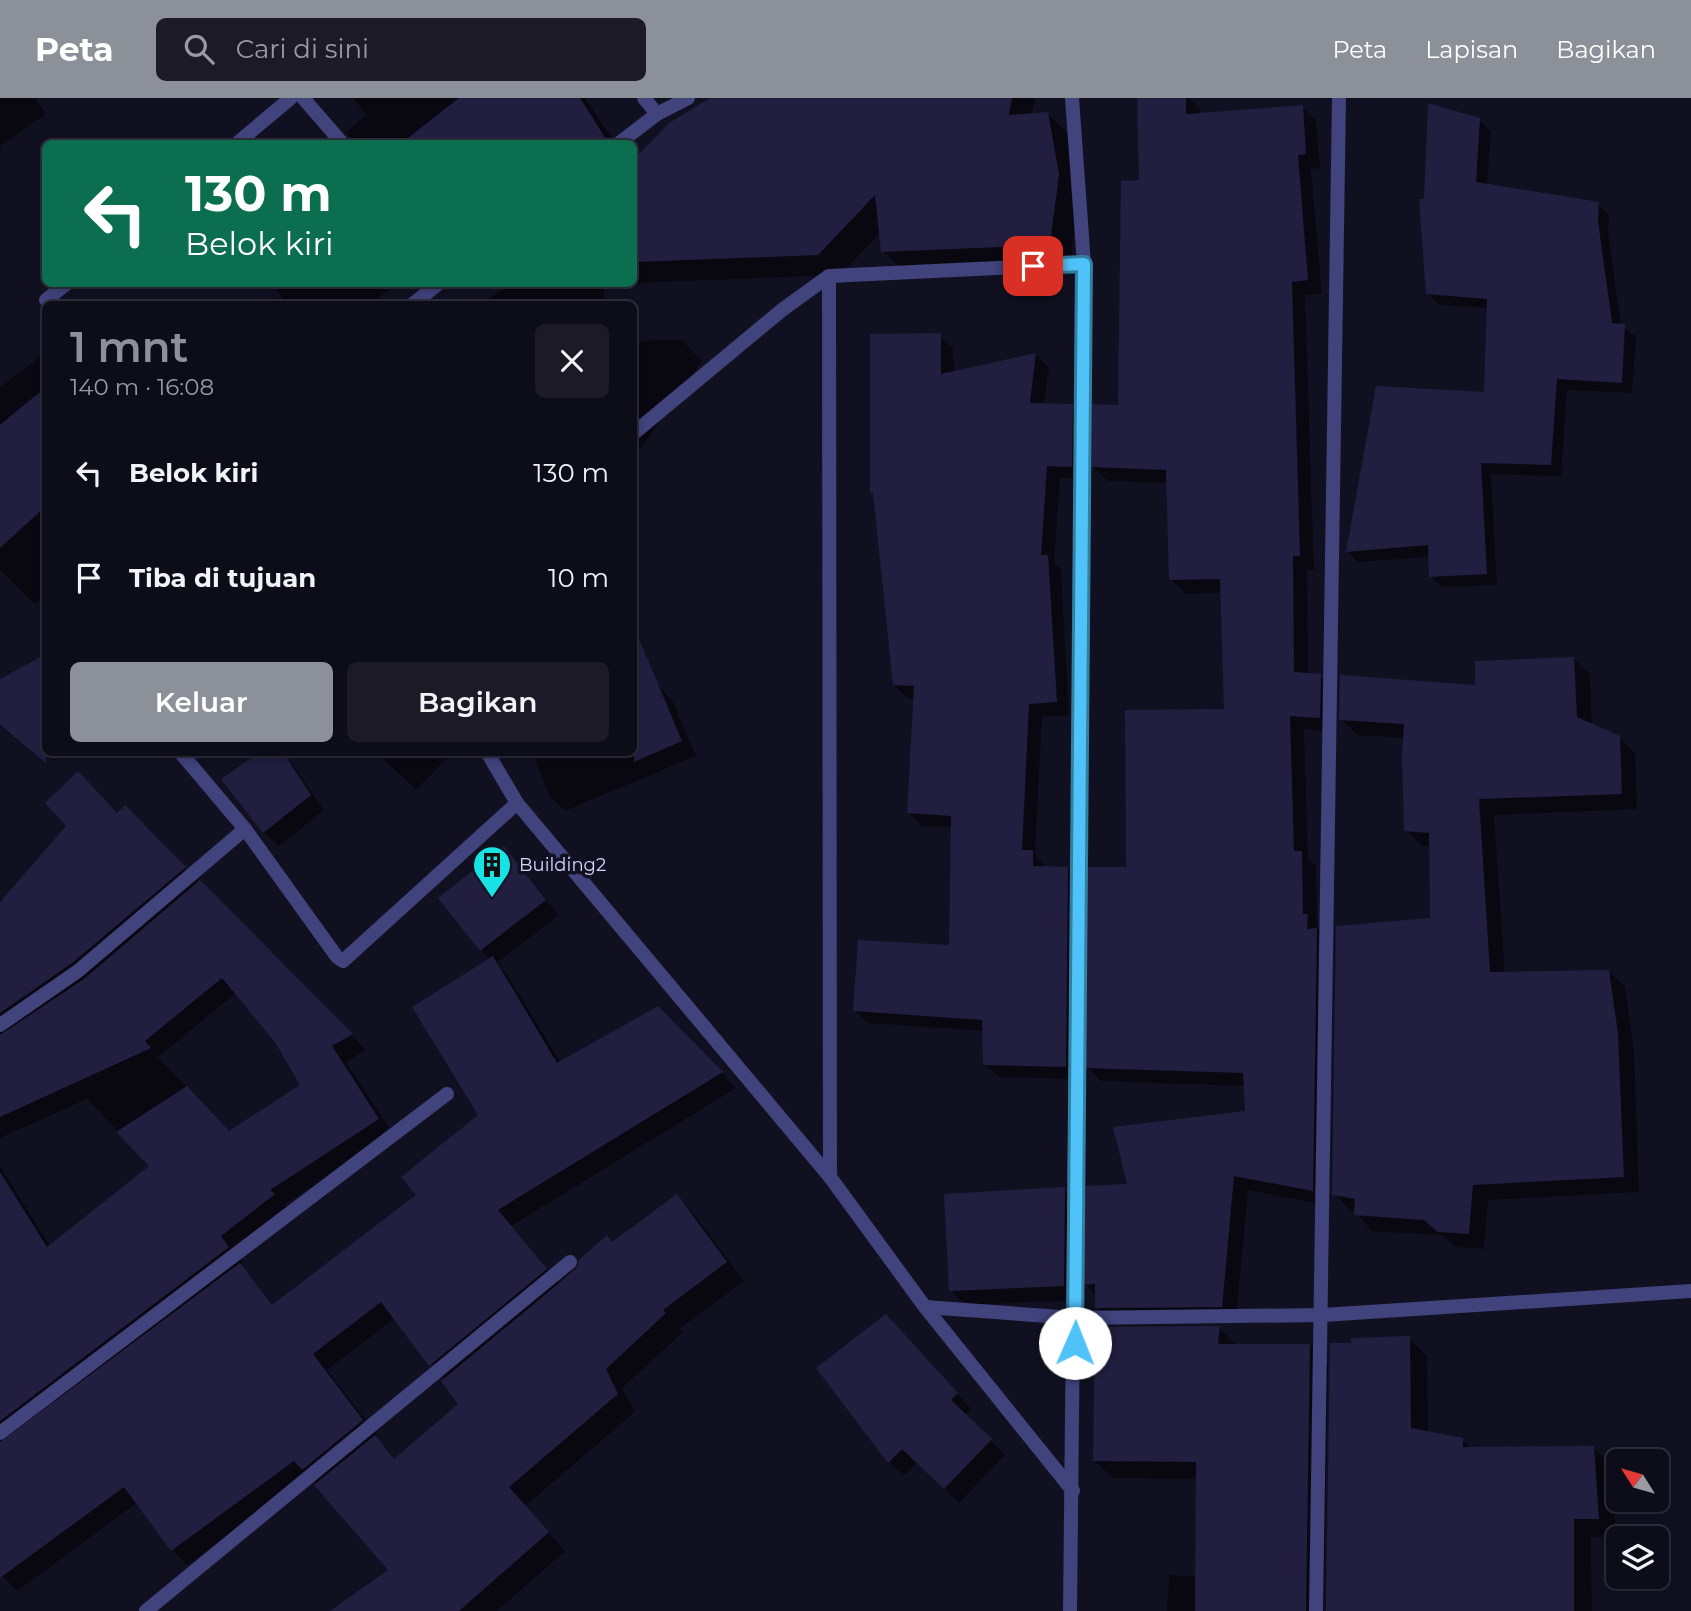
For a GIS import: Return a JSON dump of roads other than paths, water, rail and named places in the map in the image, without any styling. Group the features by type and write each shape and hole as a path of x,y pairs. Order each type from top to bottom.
{"street":[{"path":"241,140 291,98"},
{"path":"303,98 339,140"},
{"path":"644,98 657,114"},
{"path":"623,140 657,114 688,98"},
{"path":"1070,1611 1084,264 1072,98"},
{"path":"1316,1611 1323,1315 1339,98"},
{"path":"637,431 782,310 829,276 1084,264"},
{"path":"829,276 830,1177"},
{"path":"46,300 62,287"},
{"path":"417,301 434,287"},
{"path":"183,756 245,829 337,957 343,961 517,803"},
{"path":"489,756 517,803 830,1177 925,1307 1073,1491"},
{"path":"0,1025 78,971 245,829"},
{"path":"0,1433 447,1094"},
{"path":"146,1611 570,1262"},
{"path":"925,1307 1075,1318 1323,1315 1691,1291"}],"place":[{"name":"Building2","path":"492,899"}]}
